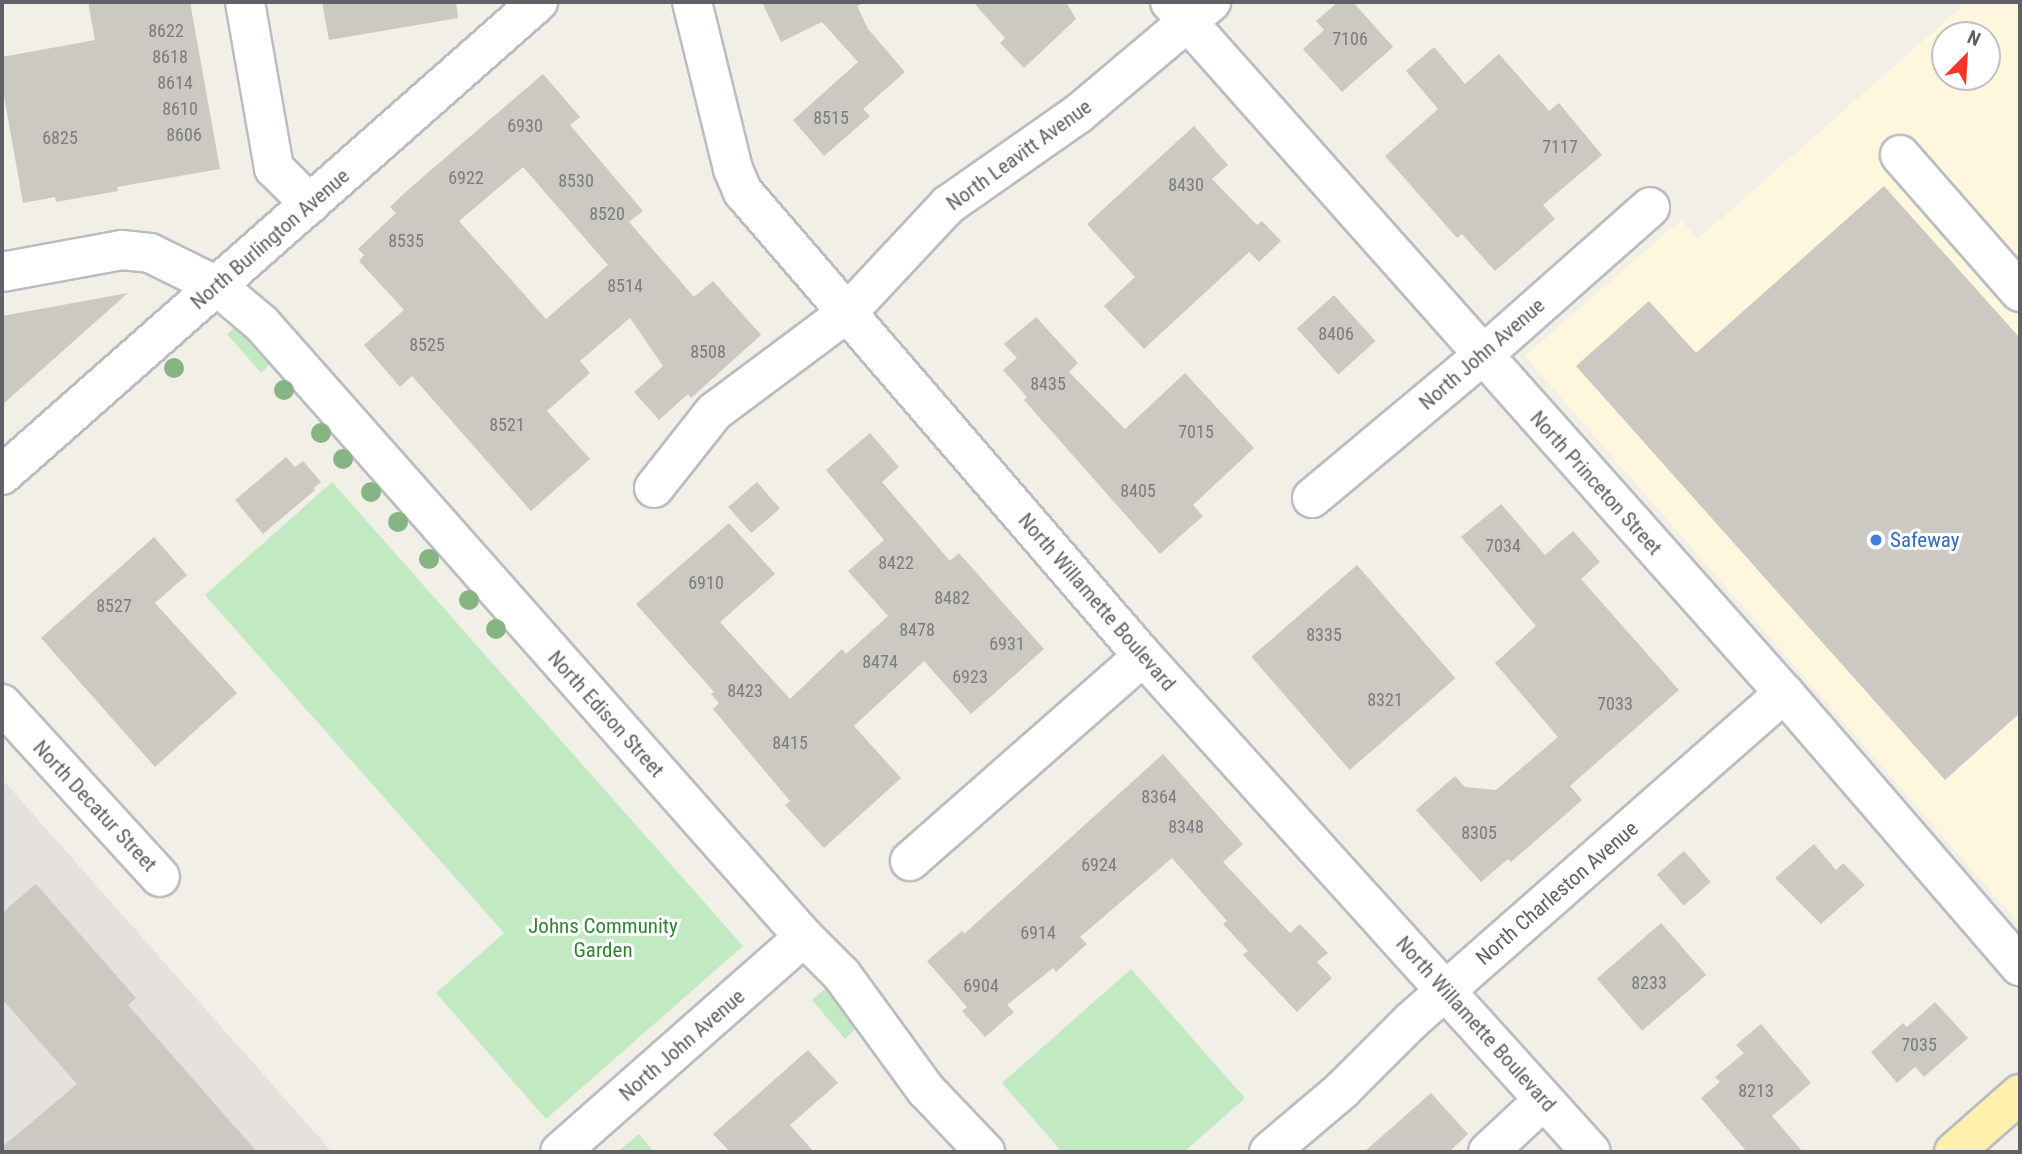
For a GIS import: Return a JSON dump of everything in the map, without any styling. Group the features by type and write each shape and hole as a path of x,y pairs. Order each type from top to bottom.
{"main road":[{"path":"1954,1152 2020,1094"}],"street":[{"path":"244,2 274,168 310,204"},
{"name":"North Burlington Avenue","path":"2,475 538,2"},
{"name":"North Willamette Boulevard","path":"692,2 736,179 743,192 1143,656 1591,1152"},
{"name":"North Leavitt Avenue","path":"654,488 714,412 847,313 948,205 1079,114 1190,8"},
{"name":"North Princeton Street","path":"1190,8 1483,355 1784,693 2020,966"},
{"path":"1900,155 2020,292"},
{"name":"North John Avenue","path":"1312,498 1483,355 1650,207"},
{"name":"North Edison Street","path":"2,272 122,250 150,253 217,286 262,324 804,937 842,975 926,1090 985,1152"},
{"path":"910,861 1143,656"},
{"name":"North Charleston Avenue","path":"1269,1152 1342,1090 1446,991 1784,693"},
{"name":"North Decatur Street","path":"2,704 160,877"},
{"name":"North John Avenue","path":"560,1152 804,937"},
{"path":"1488,1152 1544,1100"}],"shaded area":[{"name":"Safeway","path":"1967,2 2020,2 2020,925 1525,356 1681,220 1698,239 1931,34 1931,91 2001,91 2001,21 1945,21"},
{"path":"2,779 332,1152 2,1152"}],"green space":[{"path":"243,321 269,357 269,365 261,373 227,334"},
{"name":"Johns Community Garden","path":"332,482 743,946 546,1119 436,993 504,933 205,595"},
{"path":"1131,969 1245,1098 1184,1152 1062,1152 1002,1083"},
{"path":"827,987 855,1029 845,1039 812,1000"},
{"path":"639,1134 654,1152 617,1152"}],"building":[{"path":"88,2 190,2 220,169 117,187 118,191 56,202 55,197 23,203 2,85 2,57 95,40"},
{"path":"322,2 456,2 458,18 329,40"},
{"path":"762,2 866,2 857,6 868,29 905,72 863,109 870,116 824,156 793,120 858,62 822,22 781,42"},
{"path":"973,2 1066,2 1076,19 1024,68 1000,43 1005,38"},
{"path":"1338,2 1353,2 1393,47 1342,92 1303,49 1324,30 1316,21"},
{"path":"1434,47 1465,84 1499,54 1549,111 1559,103 1602,155 1543,205 1555,219 1495,271 1462,234 1457,238 1385,156 1438,109 1406,71"},
{"path":"543,74 580,117 570,125 643,211 629,222 694,297 713,281 761,335 691,398 688,394 659,420 634,392 663,366 630,318 580,361 590,373 547,411 590,459 531,511 412,376 400,387 364,345 404,310 359,261 364,255 358,249 396,213 390,207","holes":["523,167 608,265 546,319 459,221"]},
{"path":"1194,126 1228,165 1212,179 1257,225 1262,221 1281,241 1259,262 1249,252 1144,349 1104,306 1135,277 1087,224"},
{"name":"Safeway","path":"1884,186 2020,338 2020,713 1945,780 1576,366 1649,301 1696,353"},
{"path":"128,293 2,405 2,316"},
{"path":"1334,295 1375,341 1338,375 1297,328"},
{"path":"1036,317 1078,363 1069,372 1125,429 1185,373 1254,448 1193,505 1203,516 1160,554 1024,400 1027,397 1003,370 1017,358 1004,344"},
{"path":"870,433 899,467 882,482 950,561 959,553 1044,649 971,714 924,661 854,726 901,778 824,848 785,805 790,801 713,709 719,703 711,694 714,692 636,604 729,523 775,574 720,622 790,699 842,649 846,654 888,616 848,571 884,540 826,470"},
{"path":"286,457 295,467 303,461 321,482 263,534 235,500"},
{"path":"757,482 780,508 751,533 728,507"},
{"path":"1501,504 1545,555 1573,531 1600,562 1581,579 1679,690 1570,786 1582,800 1511,862 1508,859 1481,882 1416,810 1455,776 1465,787 1496,790 1558,737 1495,663 1536,626 1461,537"},
{"path":"154,537 187,575 155,603 237,693 155,767 41,638"},
{"path":"1357,565 1455,678 1350,770 1251,657"},
{"path":"1163,754 1243,844 1223,862 1290,933 1300,924 1328,953 1317,962 1332,978 1297,1012 1243,955 1248,951 1223,924 1227,921 1172,858 1080,937 1087,944 1056,972 1053,968 1007,1005 1014,1012 985,1037 962,1011 967,1007 927,961 962,931 964,934"},
{"path":"1814,844 1836,870 1843,863 1865,885 1821,924 1775,878"},
{"path":"1684,851 1711,882 1684,906 1657,875"},
{"path":"36,884 136,998 128,1005 257,1152 2,1152 2,1147 77,1084 2,999 2,913"},
{"path":"1661,923 1706,975 1642,1031 1597,979"},
{"path":"1935,1002 1968,1038 1924,1077 1915,1067 1897,1083 1871,1052 1903,1023 1907,1027"},
{"path":"1761,1024 1811,1083 1772,1116 1803,1152 1747,1152 1701,1098 1720,1082 1715,1077 1744,1053 1736,1045"},
{"path":"808,1050 838,1083 790,1125 814,1152 730,1152 713,1134"},
{"path":"1431,1093 1468,1134 1449,1152 1364,1152"}],"place":[{"name":"Safeway","path":"1876,540"}]}
